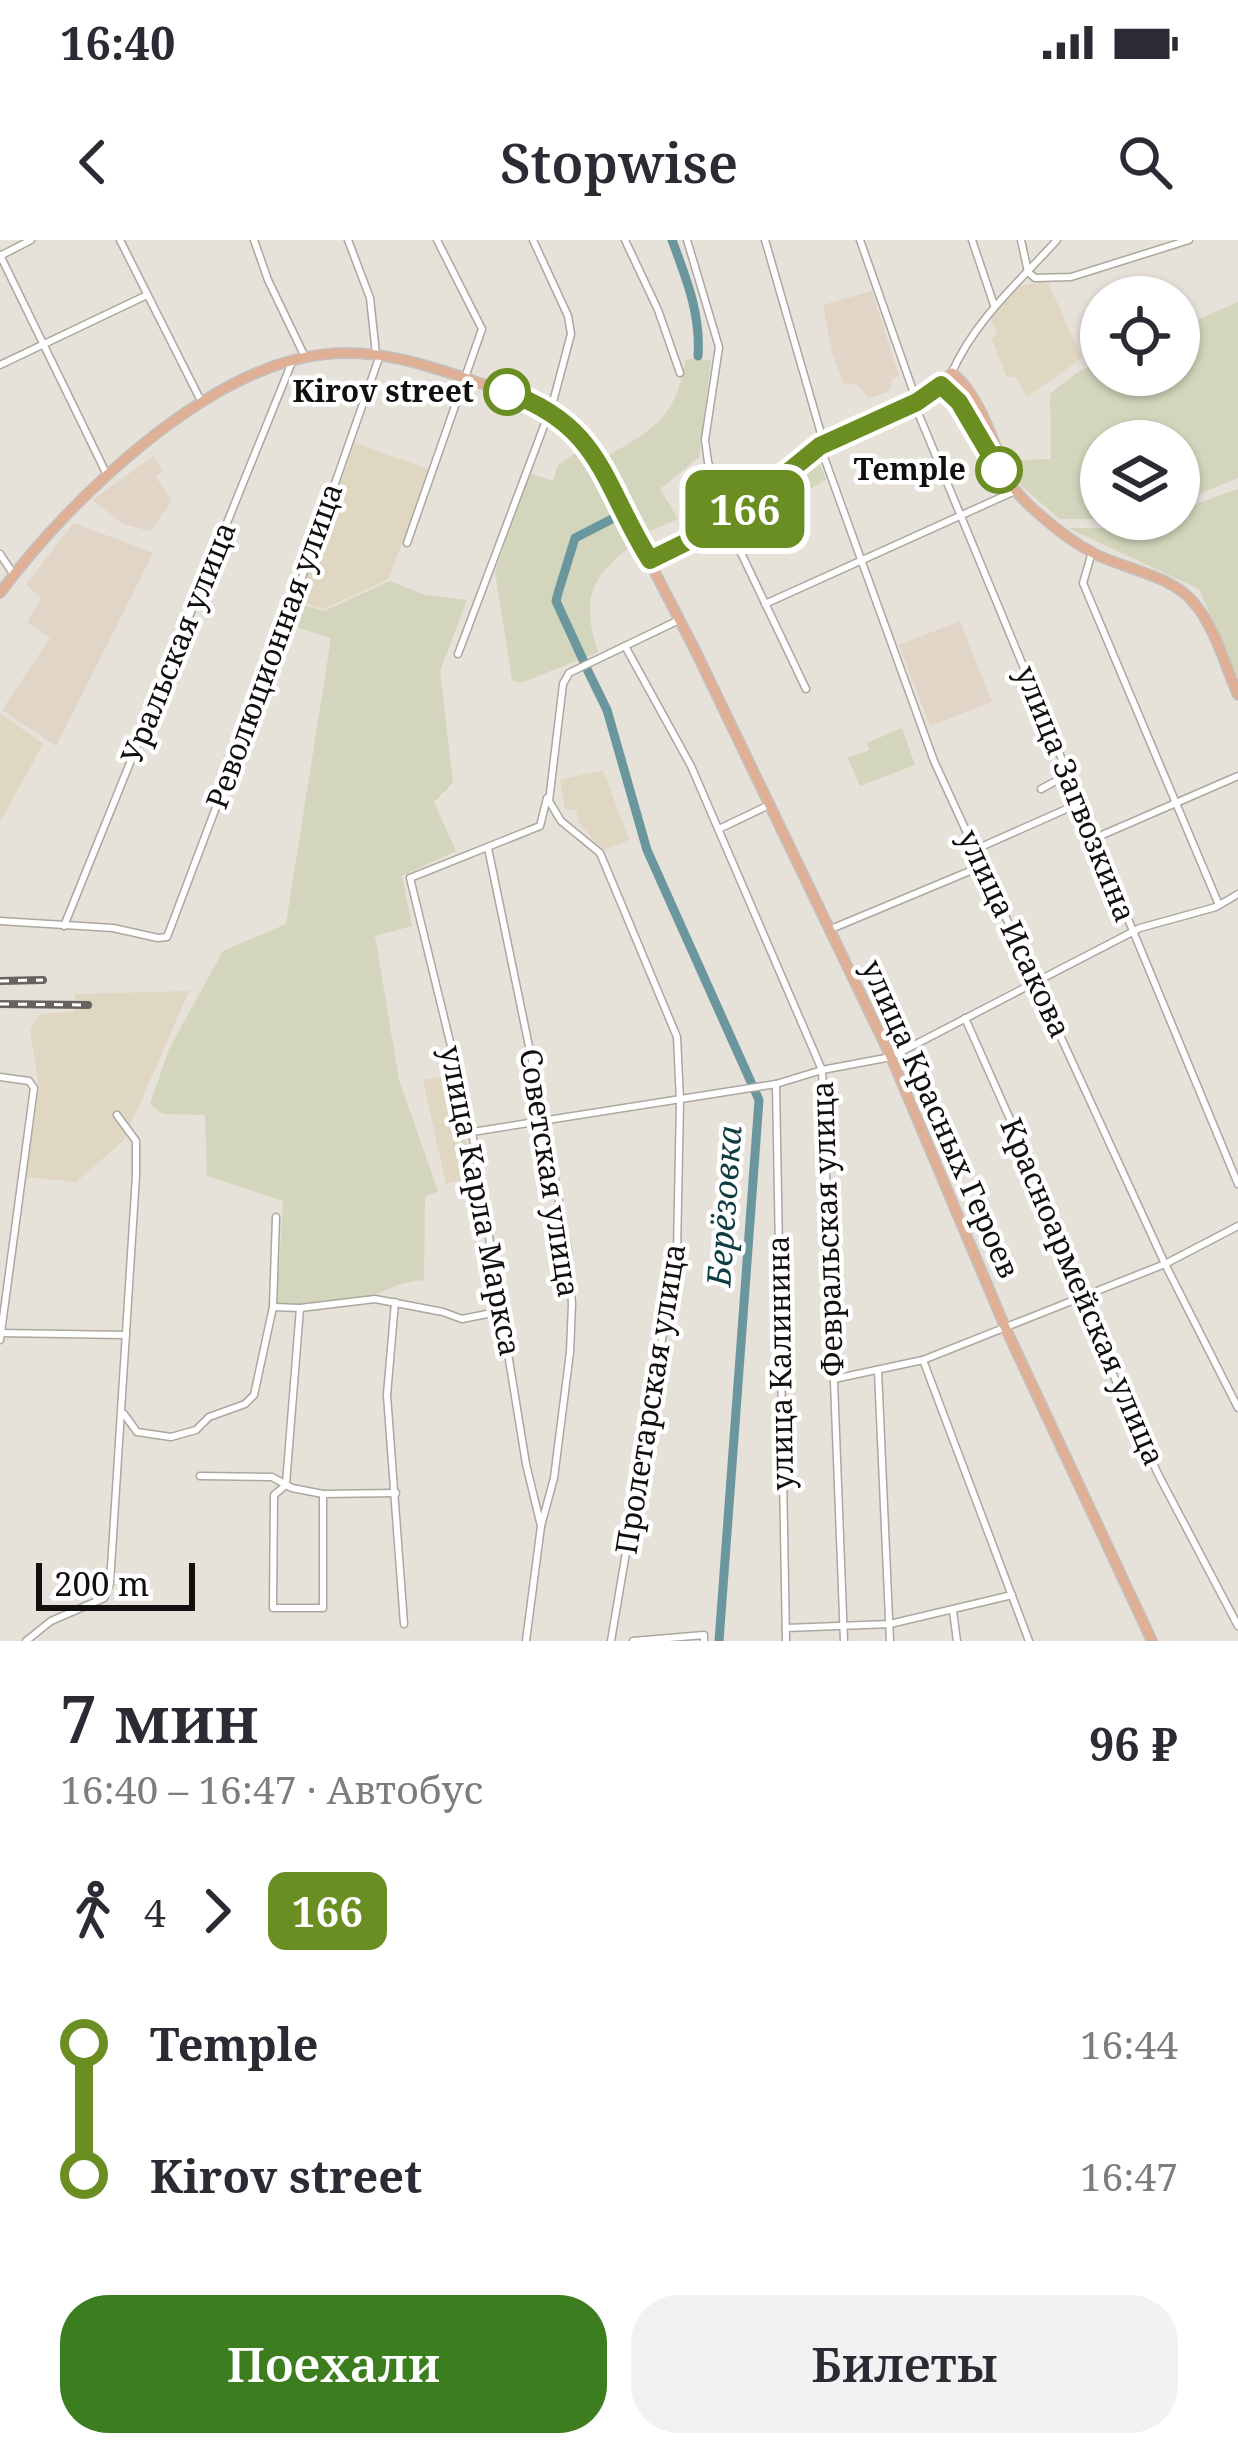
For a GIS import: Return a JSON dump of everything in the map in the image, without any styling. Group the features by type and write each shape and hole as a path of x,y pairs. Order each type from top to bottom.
{"main road":[{"path":"0,593 56,523 107,475 202,403 292,360 378,355 466,379 549,410"},
{"path":"650,560 727,522 822,445 915,402 952,373 959,378 1013,489 1092,552 1191,598 1238,695"},
{"path":"941,385 988,442"},
{"name":"улица Красных Героев","path":"549,410 589,446 680,620 891,1057 1005,1327 1152,1641"}],"street":[{"path":"31,240 0,255 107,475"},
{"path":"120,240 202,403"},
{"path":"254,240 304,357"},
{"path":"348,240 370,298 378,355"},
{"path":"407,543 482,329 437,240"},
{"path":"458,654 549,410 571,334 568,316 533,240"},
{"path":"625,240 658,310 680,373"},
{"path":"687,240 719,347 705,440 708,462 727,522 806,689"},
{"name":"улица Исакова","path":"765,240 822,445 934,761 1165,1264 1238,1408"},
{"name":"улица Загвозкина","path":"860,240 915,402 961,518 1238,1184"},
{"path":"972,240 994,305"},
{"path":"1021,240 1028,272 1035,278 1071,277 1189,240"},
{"path":"952,373 964,345 994,305 1057,240"},
{"path":"0,365 147,295"},
{"name":"Революционная улица","path":"64,926 167,937 291,609 378,355"},
{"name":"Уральская улица","path":"64,926 292,360"},
{"path":"765,604 961,518 1013,489"},
{"path":"1092,552 1083,583 1220,905"},
{"path":"0,554 14,575"},
{"path":"488,848 540,826 560,737 563,684 576,667 680,620"},
{"name":"Февральская улица","path":"620,648 672,730 822,1070 844,1641"},
{"path":"1041,789 1070,774"},
{"path":"1094,839 1238,776"},
{"name":"Пролетарская улица","path":"548,793 561,821 603,859 677,1037 677,1251 611,1641"},
{"path":"974,850 1080,802"},
{"path":"719,829 769,805"},
{"name":"улица Карла Маркса","path":"488,848 410,878 472,1132 526,1464 541,1526"},
{"name":"Советская улица","path":"488,848 544,1119 568,1251 572,1304 554,1478 541,1526 526,1641"},
{"path":"830,930 982,866"},
{"path":"472,1132 776,1084 891,1057 1131,932 1220,905 1238,894"},
{"path":"0,921 64,926"},
{"name":"Красноармейская улица","path":"965,1018 1026,1155 1078,1299 1158,1474 1238,1626"},
{"path":"0,1077 29,1081 34,1088 0,1335 126,1335"},
{"name":"улица Калинина","path":"776,1084 786,1641"},
{"path":"26,1641 51,1621 104,1598 110,1583 136,1141 117,1115"},
{"path":"122,1412 137,1432 171,1437 196,1430 209,1418 245,1405 254,1395 273,1307 276,1217"},
{"path":"834,1378 923,1360 1165,1264 1238,1226"},
{"path":"273,1307 375,1299 462,1319 502,1310"},
{"path":"395,1302 387,1395 404,1624"},
{"path":"300,1308 286,1485 274,1495 273,1608 323,1608 323,1494"},
{"path":"923,1360 1029,1641"},
{"path":"878,1371 890,1641"},
{"path":"200,1476 272,1478 323,1494 396,1493"},
{"path":"786,1628 890,1624 1012,1595"},
{"path":"953,1611 957,1641"},
{"path":"633,1641 704,1638"}],"shaded area":[{"path":"1047,280 1080,354 1080,359 1027,397 1015,376 1007,378 992,340 997,332 989,316 1018,287"},
{"path":"872,291 899,376 893,378 888,392 869,398 857,385 843,383 823,305"},
{"path":"355,443 430,470 388,579 324,609 298,601"},
{"path":"153,456 163,470 155,476 172,501 150,531 123,524 93,500"},
{"path":"74,523 153,553 56,746 2,710 50,638 27,622 41,598 26,584"},
{"path":"960,621 992,702 930,726 899,645"},
{"path":"0,713 43,744 0,822"},
{"path":"603,770 629,840 603,850 577,821 578,810 565,809 560,780"},
{"path":"189,991 124,1140 76,1182 26,1177 39,1089 30,1028 40,1014 74,1012 75,994"},
{"path":"451,1074 474,1177 446,1184 423,1080"}],"green space":[{"path":"1238,302 1238,478 1200,493 1200,420 1080,420 1080,519 1060,519 1019,484 1014,460 1051,459 1050,394 1080,371 1080,396 1200,396 1200,319"},
{"path":"686,359 711,360 699,457 660,489 678,519 648,532 608,456 661,419 676,395"},
{"path":"580,450 632,546 606,569 592,592 590,619 598,652 521,683 512,680 495,572 529,473 553,481 558,465"},
{"path":"817,456 826,480 741,527 739,522"},
{"path":"1238,489 1238,678 1199,589 1094,540 1200,540 1200,503"},
{"path":"390,581 425,595 467,600 440,671 453,783 434,802 456,851 402,876 412,926 375,936 399,1080 438,1191 425,1197 424,1280 353,1300 277,1303 283,1201 207,1176 205,1115 163,1114 150,1104 169,1049 223,951 286,924 331,638 289,625 297,603 324,611"},
{"path":"902,728 915,765 860,786 848,758 869,750 867,743"}],"waterway":[{"name":"Берёзовка","path":"672,240 695,311 698,356"},
{"name":"Берёзовка","path":"584,662 556,601 575,538 614,518"},
{"name":"Берёзовка","path":"585,665 607,710 647,850 759,1100 719,1641"}],"railway":[{"path":"0,981 43,980"},
{"path":"0,1004 88,1005"}],"bus line":[{"name":"166","path":"507,392 549,410 578,432 650,560 727,522 820,446 917,402 941,385 959,402 999,470"}],"place":[{"name":"Kirov street","path":"507,392"},
{"name":"Temple","path":"999,470"}]}
